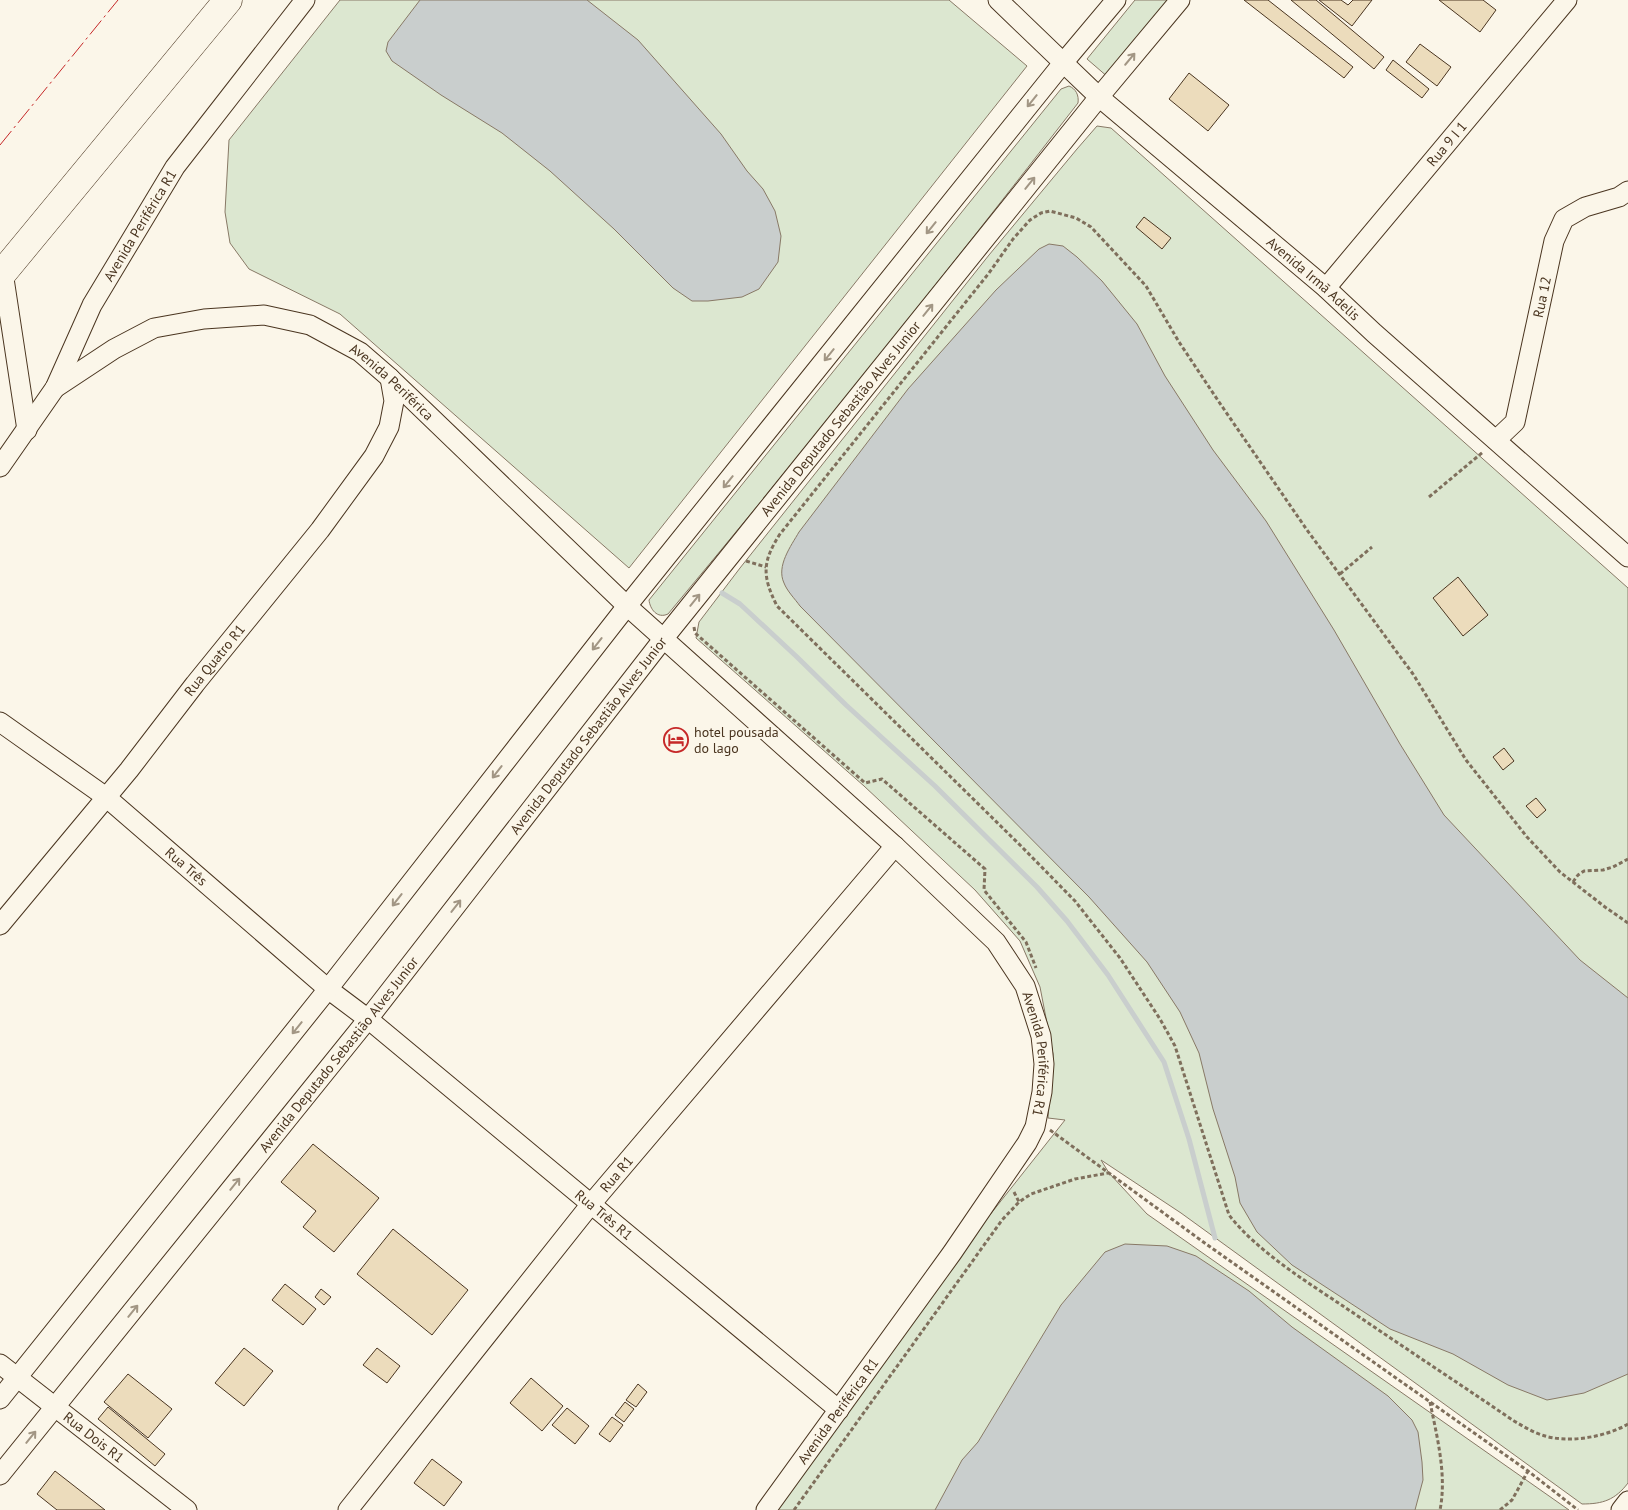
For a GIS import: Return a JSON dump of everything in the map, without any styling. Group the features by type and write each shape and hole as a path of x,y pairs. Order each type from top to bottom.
{"highway":[{"path":"1,273 228,0"}],"street":[{"name":"Avenida Periférica R1","path":"0,467 55,388 92,305 176,167 305,0"},
{"name":"Avenida Irmã Adelis","path":"998,0 1099,97 1326,288 1374,333 1628,558"},
{"path":"0,1400 328,989 627,606 1063,63 1116,0"},
{"name":"Avenida Deputado Sebastião Alves Junior","path":"0,1475 368,1019 664,638 1099,97 1180,0"},
{"name":"Rua 9 I 1","path":"1326,288 1567,0"},
{"name":"Rua 12","path":"1496,440 1515,422 1554,241 1564,219 1585,207 1619,197 1628,191"},
{"path":"1,273 27,430"},
{"name":"Avenida Periférica","path":"55,388 114,349 154,328 204,319 264,315 310,325 360,352 390,378 627,606 664,638"},
{"name":"Rua Quatro R1","path":"0,925 106,797 320,530 374,456 390,427 394,401 390,378"},
{"name":"Avenida Periférica R1","path":"664,638 895,846 996,942 1025,986 1041,1036 1044,1064 1042,1092 1035,1127 1027,1143 952,1253 766,1510"},
{"name":"Rua Três","path":"0,722 106,797 328,989 368,1019"},
{"name":"Rua R1","path":"348,1510 591,1204 895,846"},
{"name":"Rua Três R1","path":"368,1019 839,1410"},
{"name":"Rua Dois R1","path":"0,1364 187,1510"},
{"path":"1621,1510 1628,1501"}],"path":[{"path":"1628,923 1560,872 1527,837 1466,760 1413,674 1306,530 1179,342 1146,286 1091,227 1076,218 1050,211 1041,213 1030,220 780,534 770,550 765,579 777,606 1075,901 1120,958 1160,1019 1175,1046 1229,1215 1239,1228 1256,1244 1308,1282 1514,1421 1543,1436 1569,1439 1594,1436 1619,1429 1628,1424"},
{"path":"1430,497 1496,440"},
{"path":"1340,574 1372,546"},
{"path":"1573,882 1584,871 1603,870 1628,859"},
{"path":"1035,1127 1053,1130 1109,1173 1528,1471 1578,1510"},
{"path":"794,1510 1002,1220 1019,1202 1031,1194 1075,1180 1109,1173"},
{"path":"1430,1402 1440,1455 1442,1501 1440,1510"},
{"path":"1500,1510 1512,1500 1528,1471"}],"green space":[{"path":"340,0 949,0 1027,66 629,568 340,314 249,269 230,243 225,212 229,140"},
{"path":"1135,0 1185,0 1116,84 1087,59"},
{"path":"1069,86 1074,89 1078,97 1078,103 824,424 720,551 668,614 657,614 651,607 649,600 1061,89"},
{"path":"1097,126 1111,128 1628,588 1628,1483 1608,1500 1582,1504 1181,1213 1101,1160 1109,1173 1147,1214 1569,1510 777,1510 970,1240 1065,1120 1048,1118 1053,1054 1040,987 1020,941 975,890 864,786 696,638 699,622 989,255"}],"shaded area":[{"path":"420,0 587,0 638,40 721,134 747,171 763,189 775,211 781,236 778,262 759,289 742,297 692,301 673,288 614,229 550,171 502,133 441,95 392,61 386,51 388,42"},
{"path":"1049,244 1063,246 1077,257 1102,281 1137,324 1165,376 1213,450 1266,521 1334,630 1400,744 1444,815 1580,960 1628,998 1628,1374 1584,1393 1547,1400 1508,1385 1453,1354 1390,1329 1292,1265 1257,1232 1240,1203 1235,1177 1213,1109 1199,1053 1180,1012 1147,962 1089,897 800,606 785,586 782,577 783,563 799,532 908,389 996,290 1039,249"},
{"path":"1125,1244 1167,1246 1196,1256 1249,1291 1292,1327 1388,1396 1412,1420 1418,1432 1423,1480 1415,1510 935,1510 962,1460 978,1442 1061,1305 1105,1252"}],"building":[{"path":"1244,0 1268,0 1353,67 1344,78"},
{"path":"1291,0 1316,0 1384,57 1374,69"},
{"path":"1319,0 1341,0 1348,5 1353,0 1372,0 1352,26"},
{"path":"1439,0 1483,0 1496,10 1480,32"},
{"path":"1420,44 1451,67 1437,86 1406,62"},
{"path":"1393,60 1429,89 1422,98 1386,70"},
{"path":"1189,73 1229,105 1208,131 1169,99"},
{"path":"1144,217 1171,238 1162,249 1136,227"},
{"path":"1458,577 1488,615 1463,636 1433,598"},
{"path":"1504,748 1514,761 1503,770 1493,757"},
{"path":"1536,798 1546,810 1537,818 1526,806"},
{"path":"313,1144 379,1198 334,1252 303,1227 316,1211 281,1182"},
{"path":"393,1229 468,1290 432,1335 357,1274"},
{"path":"285,1284 316,1309 303,1325 272,1300"},
{"path":"321,1289 331,1297 324,1305 315,1297"},
{"path":"244,1348 273,1371 244,1406 215,1383"},
{"path":"377,1348 400,1366 387,1383 363,1365"},
{"path":"128,1374 172,1409 148,1438 104,1402"},
{"path":"531,1378 563,1406 542,1431 510,1403"},
{"path":"638,1384 647,1392 636,1407 626,1400"},
{"path":"625,1402 634,1409 624,1422 615,1415"},
{"path":"108,1407 165,1454 155,1466 98,1419"},
{"path":"567,1408 589,1426 575,1444 552,1425"},
{"path":"612,1417 623,1425 610,1442 599,1434"},
{"path":"432,1459 462,1482 444,1506 414,1483"},
{"path":"55,1471 105,1510 57,1510 37,1494"}],"waterway":[{"path":"722,593 740,604 846,705 935,786 1037,887 1067,921 1108,975 1164,1062 1189,1139 1215,1238"}],"power":[{"path":"0,145 118,0"}],"place":[{"name":"hotel pousada do lago","path":"676,740"}]}
